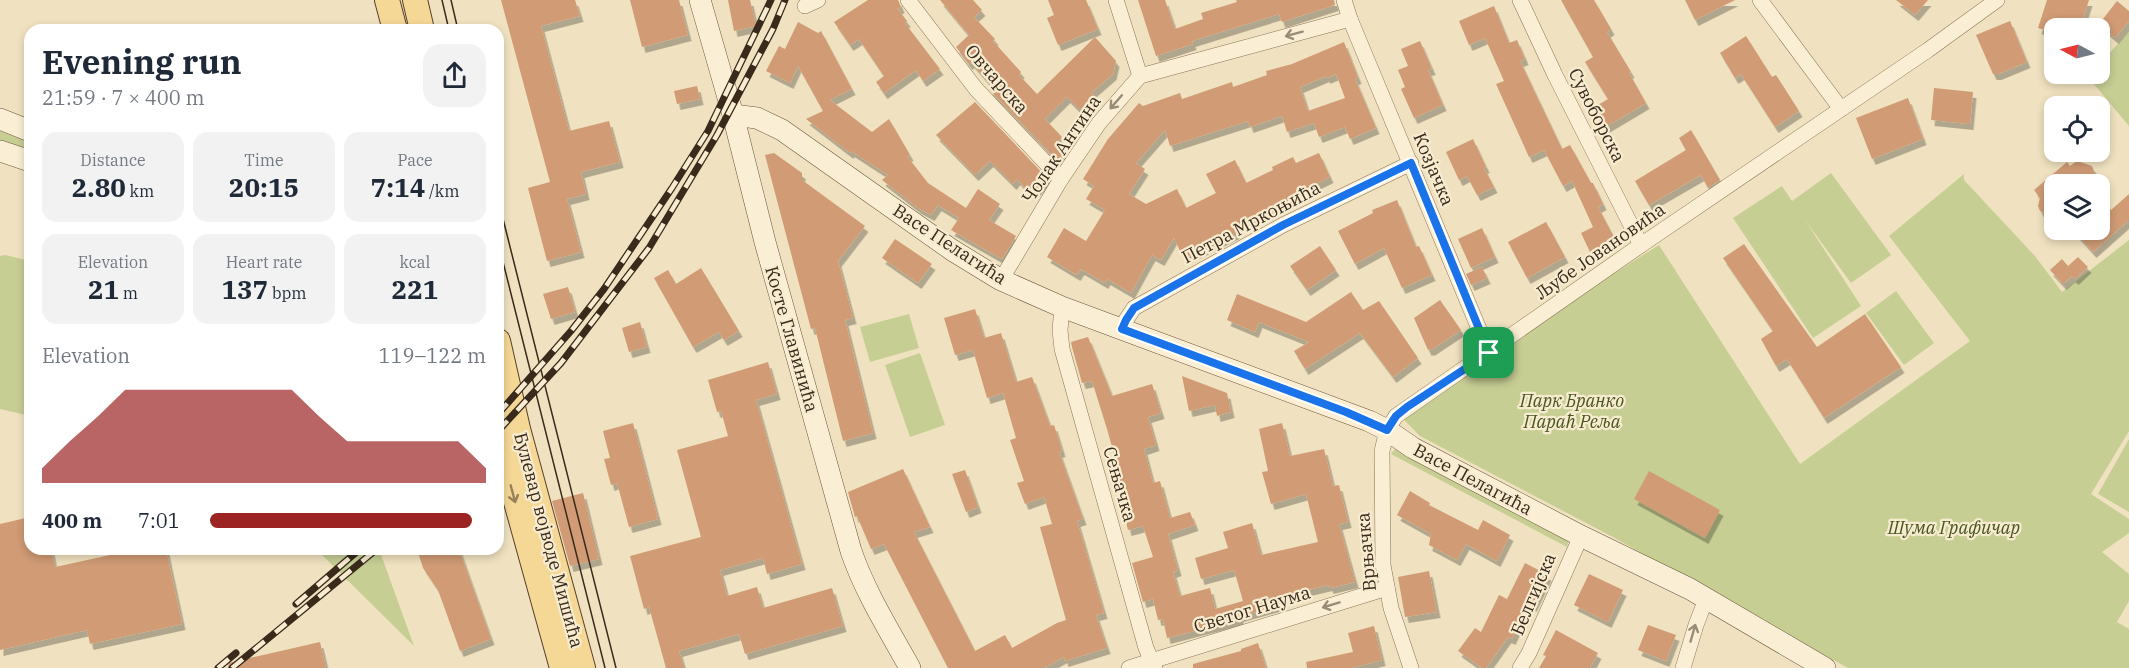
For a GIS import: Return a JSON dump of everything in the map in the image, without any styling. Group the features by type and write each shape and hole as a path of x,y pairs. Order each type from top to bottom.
{"main road":[{"path":"387,0 393,24"},
{"path":"415,0 421,24"},
{"name":"Булевар војводе Мишића","path":"504,366 535,494 584,668"},
{"name":"Булевар војводе Мишића","path":"504,459 562,668"}],"street":[{"name":"Косте Главинића","path":"700,0 851,550 873,600 910,668"},
{"name":"Овчарска","path":"908,0 976,89 1061,179"},
{"path":"1116,0 1140,76 1350,19"},
{"name":"Козјачка","path":"1344,0 1489,353"},
{"name":"Сувоборска","path":"1520,0 1555,75 1641,245"},
{"path":"1761,0 1841,110"},
{"name":"Љубе Јовановића","path":"1387,430 1396,416 1407,407 1841,110 1996,0"},
{"name":"Чолак Антина","path":"1001,280 1061,179 1099,123 1140,76"},
{"name":"Васе Пелагића","path":"733,115 757,118 782,129 952,250 1001,280 1062,307 1346,412 1387,430 1413,448 1706,599 1825,668"},
{"path":"0,119 24,129"},
{"path":"0,151 24,159"},
{"name":"Петра Мркоњића","path":"1122,329 1134,308 1283,225 1411,163"},
{"name":"Сењачка","path":"1062,307 1060,330 1062,349 1153,664"},
{"name":"Врњачка","path":"1387,430 1382,451 1383,565 1387,588 1411,668"},
{"name":"Белгијска","path":"1520,668 1529,653 1581,536"},
{"name":"Светог Наума","path":"1129,668 1153,664 1387,588"},
{"path":"1683,668 1706,599"}],"green space":[{"path":"2129,31 2129,126 2110,103 2110,96 2104,96 2094,84 2110,84 2110,53"},
{"path":"0,129 24,139 24,151 0,141"},
{"path":"1831,173 1891,255 1851,283 1805,220 1861,306 1813,338 1733,218 1782,186 1792,201"},
{"name":"Шума Графичар","path":"1964,174 1964,180 2035,256 2062,292 2129,240 2129,431 2091,494 2129,519 2129,533 2102,552 2129,574 2129,601 2117,622 2129,629 2129,668 1848,668 1611,536 1420,436 1402,418 1491,351 1659,245 1800,464 1970,341 1889,236"},
{"path":"0,256 24,260 24,415 0,409"},
{"path":"1896,291 1934,343 1904,365 1866,313"},
{"path":"909,314 919,348 870,362 860,327"},
{"path":"920,353 945,425 910,437 885,365"},
{"path":"2129,439 2129,512 2098,494"},
{"path":"1395,449 1415,455 1569,538 1567,547 1391,454"},
{"path":"322,555 381,555 414,646"}],"building":[{"path":"501,0 575,0 580,16 541,26 569,131 609,121 620,162 581,172 586,194 567,199 581,252 547,261 528,188 550,182"},
{"path":"630,0 679,0 688,35 642,47"},
{"path":"728,0 750,0 756,26 734,31"},
{"path":"868,0 898,0 901,7 898,9 907,21 905,23 940,69 923,81 916,70 884,93 876,82 884,76 859,39 850,45 834,22"},
{"path":"940,0 973,0 982,10 974,17 995,39 993,41 1037,94 1095,37 1116,61 1113,74 1091,93 1094,95 1080,110 1067,97 1045,119 1062,137 1055,143 1066,155 1060,163 989,89 992,86 971,62 969,64 956,47 969,35"},
{"path":"1048,0 1086,0 1098,29 1058,45 1047,18 1054,15"},
{"path":"1138,0 1165,0 1175,29 1203,19 1201,13 1237,2 1236,0 1334,0 1335,5 1282,22 1279,14 1192,41 1193,44 1156,56"},
{"path":"1561,0 1594,0 1611,29 1607,32 1646,103 1604,128 1593,108 1608,99 1585,62 1593,57"},
{"path":"1685,0 1735,0 1695,20"},
{"path":"1896,0 1928,0 1915,15"},
{"path":"2047,0 2089,0 2083,18 2044,18 2044,30 2038,28"},
{"path":"2117,1 2129,11 2129,21 2115,38 2110,34 2110,18 2104,18"},
{"path":"1494,6 1509,43 1517,40 1525,59 1520,61 1562,149 1570,145 1603,204 1598,207 1616,241 1591,254 1581,233 1593,227 1572,181 1563,186 1544,150 1529,157 1496,84 1504,81 1485,38 1469,45 1459,21"},
{"path":"2010,21 2027,62 1993,74 1976,35"},
{"path":"798,22 818,33 821,31 852,89 830,100 872,132 889,119 910,155 907,156 928,183 966,208 978,189 1000,204 989,220 1016,236 1002,259 951,230 959,218 938,205 931,215 918,208 882,180 888,175 851,151 850,153 806,119 823,111 798,66 790,83 766,71 779,46 785,49"},
{"path":"1746,36 1772,77 1776,75 1799,111 1775,127 1741,74 1735,78 1720,53"},
{"path":"1420,41 1432,69 1428,70 1443,105 1414,118 1401,89 1405,87 1398,70 1408,66 1401,49"},
{"path":"1344,42 1358,78 1355,79 1376,128 1350,139 1345,127 1319,137 1314,123 1287,132 1282,116 1250,127 1248,121 1170,146 1165,130 1136,163 1145,169 1129,194 1146,204 1177,189 1186,208 1216,193 1206,174 1235,160 1246,183 1293,157 1296,163 1319,153 1330,177 1284,204 1233,227 1236,233 1184,259 1174,238 1161,260 1152,255 1131,293 1107,279 1105,283 1081,269 1077,275 1047,257 1064,228 1086,241 1105,210 1086,199 1094,186 1083,179 1108,139 1139,103 1143,106 1180,93 1182,99 1232,82 1233,87 1267,75 1266,71 1292,64","holes":["1336,74 1345,98 1308,111 1300,87"]},
{"path":"697,86 700,99 677,104 674,91"},
{"path":"1934,88 1973,92 1970,124 1931,120"},
{"path":"1908,98 1923,139 1872,159 1856,118"},
{"path":"975,102 1048,179 1031,195 1017,179 1013,184 990,161 975,175 936,135"},
{"path":"1691,130 1720,180 1708,188 1701,175 1649,205 1635,181 1686,150 1679,138"},
{"path":"1473,139 1494,187 1477,195 1467,176 1459,180 1446,152"},
{"path":"774,153 802,173 802,180 865,226 838,261 853,318 845,320 873,433 843,441 815,328 811,329 765,155"},
{"path":"2067,162 2070,166 2080,162 2092,166 2094,174 2053,174"},
{"path":"2044,182 2044,213 2040,211 2038,206 2040,198 2034,190"},
{"path":"2129,194 2129,220 2110,237 2110,209"},
{"path":"1397,200 1416,247 1419,246 1432,275 1402,288 1384,248 1355,264 1338,231 1373,213 1372,210"},
{"path":"1546,222 1565,257 1527,278 1508,242"},
{"path":"1482,228 1495,257 1471,268 1458,239"},
{"path":"895,239 932,264 918,283 882,258"},
{"path":"2082,240 2106,240 2093,252"},
{"path":"1744,244 1817,347 1865,314 1901,367 1824,418 1787,359 1776,366 1761,339 1773,331 1723,258"},
{"path":"1320,246 1336,270 1307,290 1290,266"},
{"path":"2078,257 2088,267 2075,279 2072,276 2063,284 2050,270 2062,259 2068,266"},
{"path":"1482,267 1487,278 1471,285 1466,274"},
{"path":"701,268 739,331 724,340 719,332 693,347 654,278 668,270 676,284"},
{"path":"568,287 575,312 551,319 543,294"},
{"path":"1351,292 1363,310 1379,301 1418,358 1393,377 1360,333 1305,369 1294,351 1309,342 1259,322 1255,332 1227,320 1237,294 1306,322"},
{"path":"1440,300 1461,330 1428,350 1414,318"},
{"path":"975,309 984,338 1001,333 1016,382 1032,377 1050,426 1054,425 1062,451 1059,452 1083,519 1077,521 1104,613 1096,615 1107,648 1065,661 1064,657 1044,668 948,668 884,544 871,549 857,516 855,517 848,492 903,469 930,527 914,532 975,651 1005,635 1012,648 1066,620 1040,527 1052,524 1044,497 1025,504 1017,483 1024,481 1010,440 1016,438 1003,393 987,398 973,350 955,355 944,318"},
{"path":"640,322 647,347 629,352 622,328"},
{"path":"1088,337 1112,396 1152,384 1161,413 1148,417 1156,445 1144,449 1153,483 1160,481 1170,518 1190,512 1195,525 1168,534 1178,570 1173,572 1180,596 1210,588 1215,609 1243,601 1234,570 1201,579 1195,558 1228,548 1223,532 1252,523 1261,555 1318,542 1306,494 1271,504 1262,472 1268,471 1259,429 1282,423 1290,456 1324,449 1333,486 1339,485 1348,522 1339,524 1355,582 1330,588 1329,585 1274,598 1276,606 1240,616 1240,619 1167,638 1163,619 1158,620 1153,599 1143,602 1132,563 1153,557 1143,526 1128,530 1125,518 1128,517 1113,462 1116,461 1107,429 1092,381 1082,383 1072,347 1071,342"},
{"path":"768,362 777,394 756,400 802,564 767,574 763,558 720,570 727,596 757,587 763,608 832,588 843,626 745,654 739,634 679,651 684,668 666,668 649,607 644,609 630,556 701,537 677,450 728,436 721,411 717,412 708,380"},
{"path":"1182,376 1227,393 1231,412 1217,416 1215,405 1189,411"},
{"path":"633,423 658,519 629,527 617,483 611,485 604,459 610,458 603,431"},
{"path":"965,470 978,507 966,512 952,474"},
{"path":"1649,471 1720,510 1705,538 1634,499"},
{"path":"1410,491 1430,503 1429,505 1478,530 1483,520 1510,535 1497,561 1466,544 1457,560 1429,545 1431,534 1397,515"},
{"path":"583,493 599,559 570,566 552,501"},
{"path":"24,518 24,555 52,555 55,567 110,555 167,555 182,624 90,644 87,630 0,650 0,524"},
{"path":"419,555 461,555 491,639 460,651 438,590 423,568"},
{"path":"1525,563 1548,575 1533,606 1529,604 1512,639 1508,637 1486,668 1482,668 1458,651 1475,628 1481,632 1499,595 1507,599"},
{"path":"1429,571 1437,612 1405,617 1398,577"},
{"path":"1589,574 1623,590 1608,622 1574,605"},
{"path":"1648,625 1676,635 1666,661 1638,650"},
{"path":"1374,626 1382,660 1351,668 1307,668 1306,662 1353,652 1348,633"},
{"path":"1556,630 1598,653 1590,668 1539,668"},
{"path":"320,642 326,668 229,668 228,663"},
{"path":"1258,643 1266,668 1193,668 1193,664 1241,651 1241,649"}],"tram line":[{"path":"442,0 448,24"},
{"path":"451,0 457,24"},
{"path":"504,223 616,668"},
{"path":"504,266 605,668"}],"railway":[{"path":"504,407 571,331 604,289 672,188 708,131 771,0"},
{"path":"504,425 561,363 649,248 717,135 773,29 785,0"},
{"path":"296,604 353,555"},
{"path":"232,668 370,555"},
{"path":"218,668 236,653"}],"route":[{"path":"1411,163 1489,353 1407,407 1396,416 1387,430 1346,412 1122,329 1134,308 1283,225 1411,163"}],"park label":[{"name":"Парк Бранко Параћ Реља","path":"1572,410"}]}
